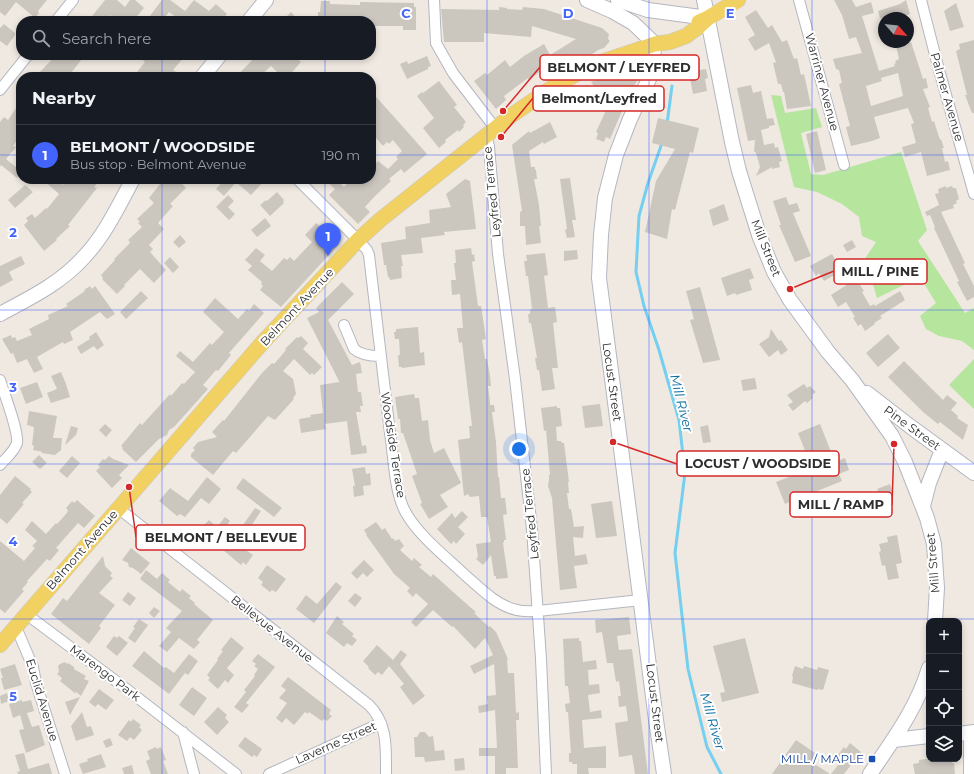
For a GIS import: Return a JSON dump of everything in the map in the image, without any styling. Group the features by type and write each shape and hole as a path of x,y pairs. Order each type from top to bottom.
{"main road":[{"path":"655,44 668,32 708,18 738,0"},
{"name":"Belmont Avenue","path":"0,645 263,342 358,240 380,220 490,132 553,87 604,61 655,44"}],"street":[{"path":"60,16 73,0"},
{"path":"253,16 266,0"},
{"path":"434,0 436,43 490,132"},
{"path":"587,0 612,11 633,23 655,44"},
{"path":"618,0 648,10 708,18"},
{"name":"Mill Street","path":"704,0 732,142 739,171 759,235 774,272 790,300 807,324 852,380 897,445 905,462 931,530 937,588 935,618"},
{"name":"Warriner Avenue","path":"799,0 844,164"},
{"name":"Palmer Avenue","path":"921,0 974,194"},
{"name":"Locust Street","path":"655,44 649,79 630,119 616,155 605,198 601,235 599,278 664,774"},
{"path":"0,90 24,60"},
{"path":"206,72 216,60"},
{"name":"Leyfred Terrace","path":"490,132 489,146 498,254 527,486 538,611 546,774"},
{"path":"0,314 53,284 68,273 84,258 98,239 130,184"},
{"name":"Woodside Terrace","path":"302,184 358,240 367,250 369,255 380,356 398,489 403,507 410,519 428,540 460,570 497,601 515,610 538,611 641,600"},
{"path":"344,325 354,349 357,352 366,355 380,356"},
{"path":"0,380 17,438 14,449 0,465"},
{"name":"Pine Street","path":"852,380 874,400 974,473"},
{"path":"923,506 929,483 942,450"},
{"name":"Bellevue Avenue","path":"118,508 360,698 375,712 382,723 385,738 386,774"},
{"name":"Marengo Park","path":"26,614 183,732 236,774"},
{"name":"Euclid Avenue","path":"16,626 33,667 36,683 65,774"},
{"path":"870,774 894,740 918,697 926,676"},
{"name":"Laverne Street","path":"269,774 382,723"},
{"path":"183,732 194,774"},
{"path":"967,733 969,774"},
{"path":"894,740 926,736"}],"green space":[{"path":"771,95 781,96 785,113 816,108 822,127 801,133 811,174 823,175 901,152 927,230 918,241 965,313 974,308 974,350 962,341 939,336 926,329 920,316 936,303 920,277 877,298 872,281 857,271 876,242 862,236 859,217 842,204 817,192 794,187"},
{"path":"974,359 974,409 949,385"}],"building":[{"path":"0,0 47,0 38,11 39,13 37,16 33,16 16,2 5,16 0,12"},
{"path":"105,0 117,0 125,7 130,0 135,0 144,8 137,16 92,16"},
{"path":"162,0 170,0 185,11 194,0 209,11 216,4 227,14 225,16 174,16 169,12 166,16 150,16"},
{"path":"834,0 852,0 856,7 871,2 874,13 862,16 879,71 895,66 895,61 899,59 896,48 913,48 923,79 926,78 928,88 923,89 930,107 928,108 932,122 934,121 944,148 942,148 945,162 948,161 950,170 927,176 921,152 905,157 902,147 916,143 911,124 914,123 908,108 874,117 880,138 851,146 846,127 850,126 839,84 842,83 839,70 836,69 833,59 862,53 856,37 849,39 842,15","holes":["898,73 903,96 871,106 866,86 882,81 881,78"]},
{"path":"906,0 909,12 878,12 878,11 900,4"},
{"path":"321,1 330,1 330,4 360,5 360,2 414,3 414,7 416,7 416,30 403,30 403,26 376,26 376,16 318,16 318,12 320,12"},
{"path":"956,3 964,27 950,31 944,11"},
{"path":"499,7 522,10 523,7 544,9 602,28 609,34 608,39 610,41 604,48 554,76 546,67 504,96 506,100 496,109 474,81 485,73 487,75 505,60 510,67 524,56 544,44 550,55 576,39 532,26 531,37 484,33 484,42 444,42 441,9 499,10"},
{"path":"756,10 768,28 772,25 782,42 787,40 794,59 797,58 801,75 804,74 811,106 787,109 784,92 781,84 778,84 773,63 776,62 769,43 755,51 748,39 755,35 745,17"},
{"path":"291,12 295,16 287,16"},
{"path":"4,24 15,33 7,46 0,41 0,28"},
{"path":"974,40 974,113 972,113 965,95 967,95 956,51 960,49 959,44"},
{"path":"427,56 431,66 428,67 428,69 407,79 400,64 407,61 408,64"},
{"path":"51,60 81,60 72,72 40,72"},
{"path":"143,60 182,60 173,70 176,72 137,72 145,62"},
{"path":"252,60 299,60 301,62 292,72 277,72 271,66 264,72 241,72"},
{"path":"627,67 632,68 636,72 638,76 637,81 621,109 622,111 610,139 606,137 604,142 596,139 598,133 596,132 612,97 606,87 598,92 591,82"},
{"path":"706,69 708,78 705,79 707,91 693,94 690,78 695,77 694,71"},
{"path":"439,81 457,105 454,107 466,122 463,125 464,127 459,132 458,130 445,140 446,142 439,148 423,128 434,118 417,96"},
{"path":"751,85 753,93 761,91 767,119 773,118 775,125 761,130 764,145 774,143 775,148 778,147 782,161 779,162 780,167 772,169 772,167 756,176 760,167 754,151 755,140 748,141 737,88"},
{"path":"376,97 427,154 404,173 401,169 389,179 391,181 365,207 370,212 358,224 329,195 335,189 330,184 341,184 344,187 347,184 376,184 376,163 378,161 388,169 398,159 396,157 402,151 393,140 389,144 387,142 383,146 376,138"},
{"path":"16,108 16,142 13,146 16,147 6,159 16,167 16,177 1,165 0,167 0,122 4,117 8,120"},
{"path":"658,118 699,128 693,153 690,152 675,210 672,209 667,239 645,232 656,181 675,149 652,143"},
{"path":"550,122 557,137 544,144 543,142 529,151 531,167 535,167 536,170 537,179 534,179 539,205 541,243 526,245 525,226 520,226 520,212 522,211 512,145 529,131 530,133"},
{"path":"817,131 826,170 815,173 806,134"},
{"path":"570,178 576,220 572,220 575,237 567,238 560,179"},
{"path":"465,179 470,181 476,229 444,232 445,235 421,238 423,253 401,255 403,266 401,266 402,278 390,280 386,265 384,265 381,243 406,239 405,227 430,223 429,210 451,207 446,194"},
{"path":"48,184 97,184 94,187 97,188 68,225 70,226 44,251 24,225 28,221 26,218 32,214 35,218 46,208 47,209 59,194"},
{"path":"160,184 182,184 186,188 170,204 173,206 158,223 164,229 149,245 153,249 150,252 166,270 154,283 140,269 117,294 102,279 103,278 101,275 129,244 130,242 128,240 142,227 138,223 140,222 137,219 154,203 149,198"},
{"path":"220,184 234,184 224,196 216,189"},
{"path":"238,184 261,184 251,195"},
{"path":"25,185 33,192 15,208 8,200"},
{"path":"946,186 946,188 952,186 953,188 956,188 959,199 956,201 957,203 953,205 954,208 941,212 974,286 974,297 967,301 957,282 959,281 934,228 935,227 930,215 927,216 925,212 939,205 935,194 939,193 938,189"},
{"path":"277,192 284,200 284,203 270,216 260,205"},
{"path":"228,195 234,201 228,207 235,214 229,220 216,207"},
{"path":"786,197 789,205 797,203 800,211 793,213 811,256 795,262 779,225 781,225 773,201"},
{"path":"724,204 729,220 713,226 709,210"},
{"path":"265,218 271,226 257,237 251,230"},
{"path":"316,223 339,244 281,307 260,290 263,286 261,284 262,282 248,270 252,266 245,260 256,248 265,255 260,261 272,271 284,258 287,260 290,257 294,261 312,242 305,235"},
{"path":"180,235 186,242 179,248 173,242"},
{"path":"852,240 856,247 847,252 843,245"},
{"path":"471,248 475,261 472,262 478,306 481,306 486,339 482,340 490,376 491,386 488,386 490,405 494,405 495,412 492,412 496,442 498,477 501,498 505,498 507,514 503,515 506,540 504,540 503,543 508,578 496,579 496,576 494,576 491,555 483,565 476,559 478,557 476,544 491,542 487,517 481,517 479,496 470,497 468,494 464,496 458,440 470,438 469,426 472,426 462,342 459,343 457,328 463,328 460,294 452,295 451,280 456,280 454,263 456,263 455,250"},
{"path":"577,250 578,259 564,261 564,251"},
{"path":"545,253 548,275 544,276 548,308 555,307 557,322 553,323 558,368 552,368 555,389 542,391 539,370 537,370 535,358 537,358 531,323 529,323 528,314 530,314 530,310 532,309 528,276 526,276 524,261 527,261 526,255"},
{"path":"832,254 840,268 836,270 838,273 824,281 819,273 816,276 810,266"},
{"path":"21,256 25,264 9,272 13,280 0,287 0,266"},
{"path":"170,257 179,267 173,273 164,263"},
{"path":"750,268 754,278 749,280 752,290 727,296 721,278"},
{"path":"856,279 864,291 862,292 870,306 874,304 875,306 900,291 905,300 880,316 882,318 865,331 861,324 858,326 853,318 855,317 846,302 838,307 831,295"},
{"path":"342,282 354,294 328,320 352,365 360,362 362,373 356,374 358,392 361,392 363,406 360,406 361,412 356,412 362,446 366,445 367,453 351,455 347,421 325,424 326,429 301,433 299,419 311,417 310,415 323,413 320,385 340,383 307,318 319,312 316,308"},
{"path":"90,286 92,289 95,286 115,314 107,319 100,312 70,332 73,340 64,344 63,342 37,357 43,369 34,373 27,359 17,363 13,353 11,354 2,339 11,335 12,338 15,337 17,341 32,335 29,329 49,319 48,315 68,306 66,304"},
{"path":"700,287 720,360 703,363 690,320 694,319 686,291"},
{"path":"141,291 148,298 126,319 120,312"},
{"path":"215,298 238,319 247,309 249,311 254,304 264,313 229,353 231,355 218,371 216,370 203,385 208,389 174,427 169,430 167,435 159,439 136,462 122,449 123,448 121,446 140,423 142,425 170,394 171,396 182,383 184,384 195,372 176,356 180,351 193,362 210,343 212,345 224,332 203,312"},
{"path":"418,327 420,353 424,352 425,365 402,368 399,367 399,339 395,339 394,332 396,332 396,329"},
{"path":"771,329 779,341 781,340 788,350 781,355 778,350 769,357 759,344 769,337"},
{"path":"96,332 104,345 97,350 94,346 81,354 77,347 90,339 89,337"},
{"path":"888,334 900,348 878,367 866,353"},
{"path":"301,336 308,343 303,349 322,367 314,375 312,373 310,375 294,359 283,371 293,379 296,394 293,398 294,399 275,420 268,416 236,453 233,451 213,475 191,457 191,454 195,450 193,448 198,442 217,437 212,432 223,420 224,421 262,373 272,363 274,364 286,350 285,349 297,337 298,338"},
{"path":"904,361 943,400 947,395 957,403 951,410 958,416 957,418 968,425 963,440 940,422 938,424 923,412 888,377"},
{"path":"61,372 70,397 51,403 47,393 57,389 51,376"},
{"path":"755,378 757,389 743,391 741,380"},
{"path":"37,382 43,397 26,404 20,388"},
{"path":"804,384 807,388 810,386 816,392 812,395 813,398 807,403 805,401 793,411 788,405 793,402 787,395"},
{"path":"414,394 415,398 419,398 422,421 428,420 430,440 434,453 444,448 461,483 440,495 448,507 429,519 420,504 422,503 412,476 417,474 403,433 401,433 400,419 398,419 395,397"},
{"path":"600,404 603,426 585,428 582,406"},
{"path":"557,406 557,408 560,408 562,426 556,427 557,441 564,443 569,482 569,493 567,493 569,509 571,509 574,527 584,526 583,538 573,537 575,556 586,554 588,564 574,566 577,588 560,590 552,498 548,486 550,475 546,430 544,431 541,408"},
{"path":"29,411 57,416 53,438 62,438 61,450 55,455 33,450 34,446 32,445 34,427 27,425"},
{"path":"105,424 112,430 106,437 99,430"},
{"path":"820,424 835,462 845,458 849,470 839,474 842,481 785,504 776,482 812,468 798,433"},
{"path":"708,425 711,442 703,443 700,427"},
{"path":"71,426 78,428 76,435 65,445"},
{"path":"39,455 47,463 40,469 32,462"},
{"path":"72,456 80,463 67,478 59,471"},
{"path":"109,456 129,465 119,475 122,478 112,488 96,471 100,467 98,465 103,459 105,460"},
{"path":"365,467 366,474 370,473 371,485 363,486 364,495 354,497 353,486 355,486 352,469"},
{"path":"15,476 31,489 30,490 32,492 7,524 0,518 0,495"},
{"path":"207,477 221,489 209,504 201,498 185,517 180,514 177,516 159,501 170,488 188,501"},
{"path":"243,478 282,508 274,517 236,488"},
{"path":"890,484 893,493 891,494 893,500 890,501 891,504 874,511 869,502 852,509 851,507 838,512 835,504 862,492 864,496 878,491 877,489"},
{"path":"77,500 95,516 84,528 78,523 56,548 59,550 50,561 47,559 27,581 28,582 22,589 24,591 5,613 0,609 0,541 24,561 35,548 32,546 37,541 25,530 32,521 46,534 67,513 68,510 66,508 72,501 74,503"},
{"path":"612,501 617,536 596,538 591,504"},
{"path":"255,508 261,511 249,529 243,525"},
{"path":"462,511 468,517 458,527 465,534 456,544 454,541 451,544 437,529 452,513 455,518"},
{"path":"225,517 230,521 223,530 235,541 237,539 243,543 240,546 253,555 246,565 243,562 241,565 203,532 205,530 202,527 209,520 217,527"},
{"path":"376,522 382,530 385,528 392,539 393,538 395,541 399,539 404,546 400,550 412,561 414,558 422,565 419,567 431,577 433,574 496,632 508,659 508,673 514,673 516,713 519,712 519,720 516,720 518,768 506,768 506,774 495,774 495,756 479,756 479,748 497,748 495,710 479,713 478,706 488,704 487,696 496,695 494,664 474,674 470,666 493,655 485,638 475,649 453,626 452,627 433,610 416,627 411,622 428,604 416,593 413,597 407,591 410,588 394,574 366,535 364,530"},
{"path":"897,535 902,563 896,564 899,578 888,580 885,565 882,566 879,544 888,542 887,537"},
{"path":"131,548 150,563 141,574 129,567 128,563 122,560"},
{"path":"103,556 105,566 112,573 110,576 113,578 99,593 115,605 99,626 101,628 89,644 51,614 63,598 67,601"},
{"path":"364,560 374,570 367,577 363,573 357,579 351,573"},
{"path":"267,565 286,579 276,592 272,590 270,592 261,585 263,582 258,578"},
{"path":"146,570 157,579 162,573 170,580 168,582 180,592 182,589 191,596 189,598 195,603 194,604 213,620 197,640 200,642 194,649 179,638 167,652 159,646 171,632 166,628 182,611 140,579"},
{"path":"336,582 342,587 314,623 296,609 306,595 317,604"},
{"path":"128,592 136,598 130,606 122,600"},
{"path":"355,593 362,598 355,607 348,601"},
{"path":"154,607 160,611 154,618 149,613"},
{"path":"337,616 344,622 342,624 354,634 352,636 357,640 352,646 347,643 344,647 326,633"},
{"path":"629,617 631,634 617,636 619,650 632,649 648,774 635,774 632,755 619,757 615,723 628,721 626,706 619,707 618,696 621,696 619,681 616,682 613,663 607,663 602,632 596,633 595,620"},
{"path":"139,619 148,625 135,643 128,638"},
{"path":"114,636 117,638 119,636 128,643 117,656 106,647"},
{"path":"231,637 244,648 227,668 234,675 228,683 225,680 218,689 208,680 210,678 207,675 218,660 217,659 223,651 221,650"},
{"path":"579,638 579,641 581,641 583,662 596,660 597,669 588,670 589,685 599,684 600,693 588,695 590,712 601,710 602,718 582,720 584,748 606,746 606,768 588,768 589,774 577,774 577,764 572,764 572,762 569,762 569,753 571,753 568,712 566,712 565,704 570,703 568,686 565,686 563,639"},
{"path":"745,638 759,693 722,702 720,693 725,692 713,646"},
{"path":"377,645 393,660 401,650 407,655 400,664 425,696 413,705 400,687 404,684 389,666 382,675 378,672 375,675 368,668 369,667 363,661"},
{"path":"144,651 164,668 166,667 174,673 189,654 198,661 188,675 185,673 169,694 132,666"},
{"path":"258,654 275,667 246,703 249,705 242,713 234,707 246,692 244,690 255,676 254,675 258,669 254,666 256,664 252,661"},
{"path":"65,662 86,676 84,679 89,681 81,696 75,691 76,694 60,681 62,678 57,674 59,672 58,666"},
{"path":"15,664 22,685 4,690 1,678 3,678 0,669"},
{"path":"795,666 803,669 804,666 817,670 818,667 829,670 823,690 817,690 792,683 792,676"},
{"path":"288,677 331,710 329,714 332,716 327,721 324,719 322,721 309,712 308,714 305,712 294,725 286,718 282,723 276,718 287,703 279,698 286,690 281,686"},
{"path":"192,687 207,698 194,716 179,705"},
{"path":"99,689 114,700 106,710 98,704 95,707 89,702"},
{"path":"7,693 9,701 1,704 0,696"},
{"path":"80,697 70,715 65,702"},
{"path":"22,700 22,702 31,700 34,711 27,713 32,727 39,725 45,745 26,753 19,730 24,729 20,715 13,718 9,704"},
{"path":"218,707 227,715 225,718 229,722 217,735 204,722"},
{"path":"82,712 87,727 91,726 94,735 76,741 71,726"},
{"path":"133,719 141,725 139,727 142,730 134,740 130,737 127,741 118,735 129,720 131,722"},
{"path":"420,732 425,732 429,737 433,736 435,751 444,750 445,760 425,762 424,757 415,757 414,737 417,737"},
{"path":"245,737 262,749 257,757 254,755 252,757 238,746"},
{"path":"110,738 113,745 106,748 103,741"},
{"path":"796,740 818,755 813,763 830,774 772,774"},
{"path":"850,743 861,752 844,774 831,774 842,760 837,756 844,747 846,749"},
{"path":"156,747 157,749 161,747 166,760 163,761 168,774 151,774 146,761 150,759 147,751"},
{"path":"24,753 28,769 49,763 52,774 18,774 17,772 20,771 15,755"},
{"path":"101,754 106,767 83,774 79,764 88,761 87,759"},
{"path":"464,758 465,770 455,771 454,759"},
{"path":"926,759 926,762 952,762 954,763 955,774 915,774 913,764 919,763 919,760"},
{"path":"132,765 134,774 124,774 122,768"}],"waterway":[{"name":"Mill River","path":"667,124 672,86"},
{"name":"Mill River","path":"662,143 648,183 639,216 636,272 644,306 659,350 679,420 685,473 675,553 688,669 707,747 721,774"}],"place":[{"name":"BELMONT / LEYFRED","path":"503,111"},
{"name":"Belmont/Leyfred","path":"501,137"},
{"name":"BELMONT / WOODSIDE","path":"328,256"},
{"name":"MILL / PINE","path":"790,289"},
{"name":"LOCUST / WOODSIDE","path":"613,442"},
{"name":"MILL / RAMP","path":"894,444"},
{"name":"BELMONT / BELLEVUE","path":"129,487"},
{"name":"MILL / MAPLE","path":"872,759"}]}
